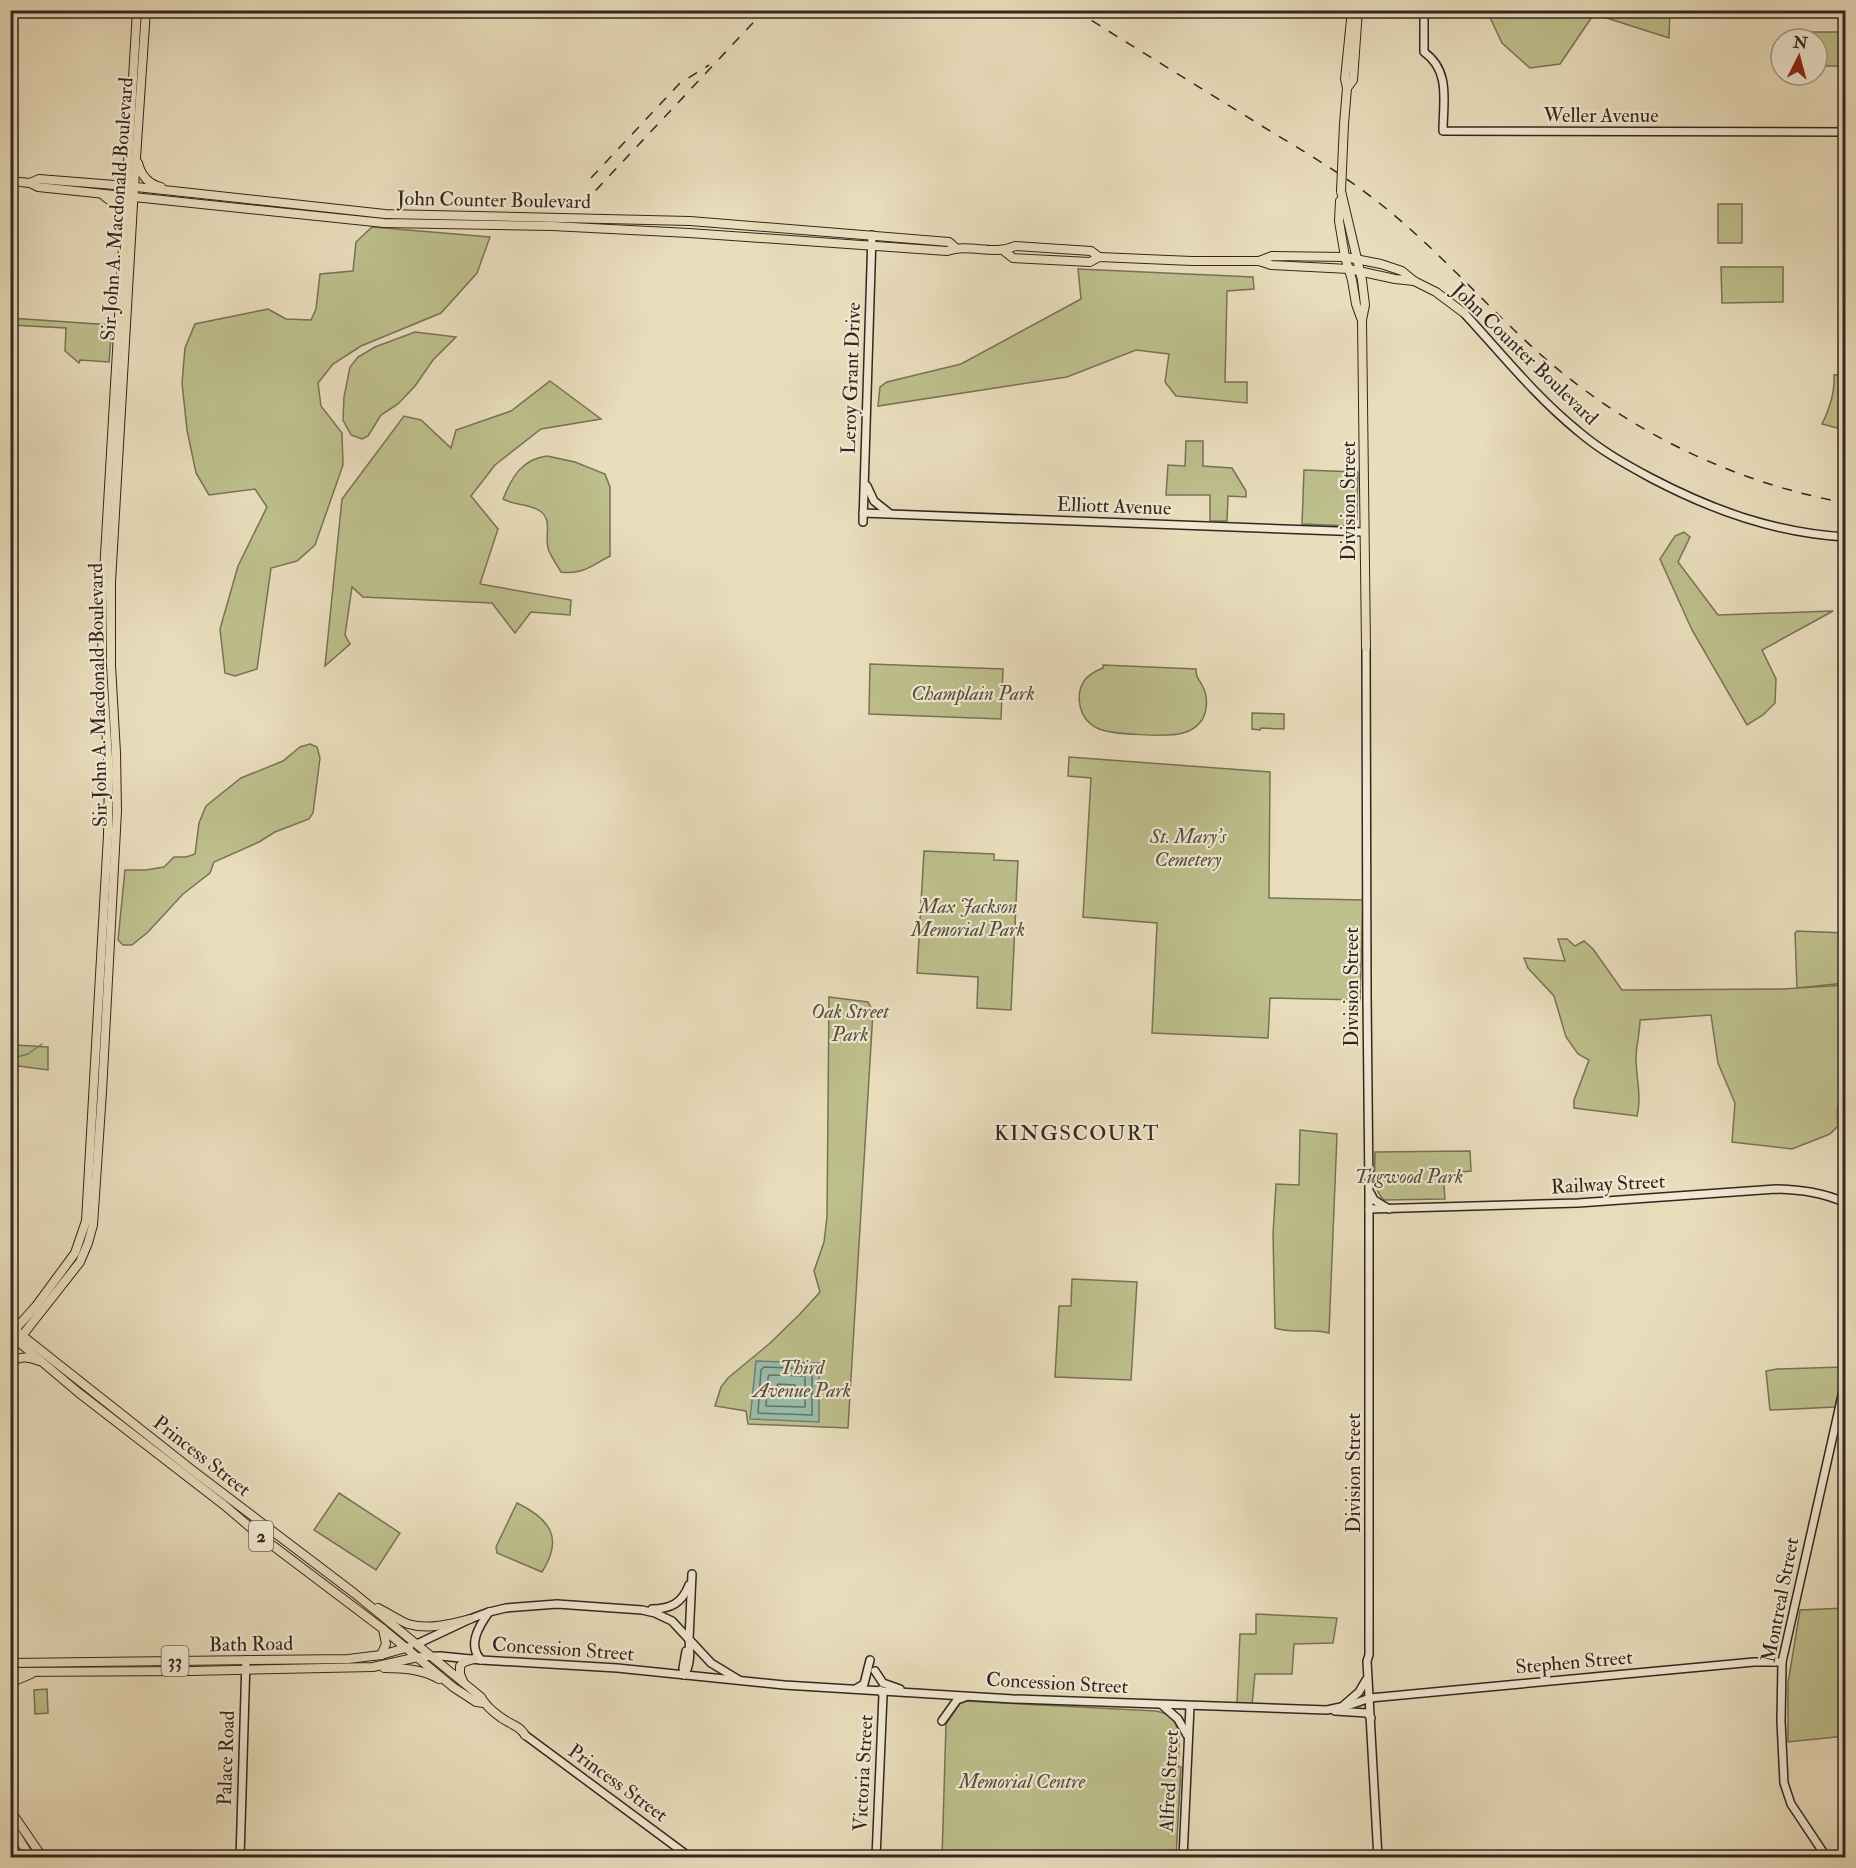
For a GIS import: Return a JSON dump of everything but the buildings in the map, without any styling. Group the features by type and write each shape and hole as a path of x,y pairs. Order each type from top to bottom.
{"main road":[{"name":"Sir John A. Macdonald Boulevard","path":"10,1354 80,1262 93,1225 95,1206 117,812 111,665 111,582 137,10"},
{"name":"Sir John A. Macdonald Boulevard","path":"130,187 137,158 146,10"},
{"name":"Division Street","path":"1352,10 1345,79 1347,88 1340,221 1345,257 1362,320"},
{"name":"Division Street","path":"1347,88 1353,80 1358,10"},
{"name":"Weller Avenue","path":"1424,10 1424,52 1431,57 1442,72 1443,131 1845,132"},
{"path":"137,158 140,171 146,180 156,187 182,193"},
{"name":"John Counter Boulevard","path":"30,183 39,179 385,214 690,221 949,242 957,248"},
{"name":"John Counter Boulevard","path":"10,181 30,183 38,187 384,224 574,227 689,233 947,252 957,248 1004,251 1013,258 1090,262 1099,257 1192,261 1259,261 1272,256 1356,259 1402,271 1464,313 1543,400 1578,432 1624,464 1676,491 1742,519 1799,532 1845,537"},
{"name":"Division Street","path":"1341,191 1365,305 1362,320 1369,1191 1369,1655 1367,1678 1378,1857"},
{"path":"101,193 120,210 124,222"},
{"name":"Sir John A. Macdonald Boulevard","path":"12,1332 36,1306 75,1253 86,1221 108,836 109,772 102,666 103,589 124,222 130,197"},
{"name":"Leroy Grant Drive","path":"863,522 872,235"},
{"path":"1259,261 1271,265 1349,269 1414,281"},
{"path":"865,476 871,497 878,505 892,514"},
{"name":"Elliott Avenue","path":"863,513 1364,532"},
{"name":"Railway Street","path":"1369,1209 1578,1203 1776,1189 1821,1193 1845,1203"},
{"path":"1369,1191 1374,1200 1389,1209"},
{"name":"Princess Street","path":"12,1332 354,1593 481,1697 484,1703 511,1724 513,1729 525,1735 691,1857"},
{"name":"Princess Street","path":"21,1338 43,1362 79,1393 224,1505 264,1539 383,1629 453,1687 476,1702 484,1703"},
{"path":"10,1363 26,1356 43,1362"},
{"name":"Montreal Street","path":"1827,1857 1791,1804 1784,1782 1781,1721 1782,1662 1845,1377"},
{"path":"642,1610 665,1608 676,1604 686,1593 692,1574 689,1639 683,1668 684,1675"},
{"path":"354,1593 408,1624 442,1626 470,1619"},
{"name":"Concession Street","path":"417,1644 489,1612 531,1605 557,1604 642,1610 666,1617 714,1666 741,1681"},
{"path":"463,1682 460,1666 464,1662 478,1660 475,1651 476,1634 489,1612"},
{"path":"690,1614 695,1638 705,1658"},
{"path":"381,1655 386,1644 383,1629"},
{"name":"Bath Road","path":"10,1663 348,1659 381,1655 417,1644"},
{"name":"Division Street","path":"1369,1655 1372,1661 1370,1698"},
{"name":"Concession Street","path":"418,1657 617,1668 741,1681 855,1689 1162,1705 1327,1710 1370,1698"},
{"name":"Bath Road","path":"10,1672 373,1667 418,1657"},
{"name":"Palace Road","path":"240,1857 246,1660"},
{"path":"855,1689 864,1684 870,1660"},
{"name":"Stephen Street","path":"1370,1698 1754,1662 1782,1662"},
{"path":"373,1667 402,1668 427,1673 453,1687"},
{"path":"10,1683 37,1671"},
{"path":"875,1671 884,1683 908,1691"},
{"path":"1342,1707 1359,1692 1367,1678"},
{"name":"Victoria Street","path":"876,1857 883,1695 880,1690"},
{"path":"942,1720 957,1700 969,1696"},
{"path":"1162,1705 1181,1723 1188,1744"},
{"name":"Alfred Street","path":"1183,1857 1190,1706"},
{"path":"1327,1710 1367,1713 1371,1718"},
{"path":"10,1810 43,1857"},
{"path":"10,1825 31,1857"}],"green space":[{"path":"1487,11 1670,11 1669,38 1594,14 1560,64 1530,68 1502,43"},
{"path":"1829,32 1845,32 1845,66 1829,66"},
{"path":"1718,204 1742,204 1742,243 1718,243"},
{"path":"372,227 490,237 477,273 441,313 361,346 333,364 318,383 321,406 342,433 343,465 315,545 297,561 271,568 257,669 235,676 225,673 220,629 238,566 267,507 255,489 209,495 196,473 187,430 182,383 185,348 195,324 268,309 286,319 311,320 316,309 320,274 353,271 356,242"},
{"path":"1721,267 1783,267 1783,302 1722,303"},
{"path":"1078,269 1253,277 1254,289 1227,291 1225,382 1247,382 1247,403 1176,396 1165,382 1169,354 1136,350 1067,377 878,406 880,387 887,382 961,364 1081,299"},
{"path":"10,318 112,325 109,362 80,360 79,363 65,351 66,328 11,325"},
{"path":"415,332 456,337 433,360 415,386 398,404 381,415 368,436 362,439 351,435 343,420 344,397 350,367 358,357 375,347"},
{"path":"1846,374 1845,430 1822,424 1831,400 1834,375"},
{"path":"550,381 601,419 541,429 495,465 471,496 498,529 480,584 571,600 570,615 531,612 515,633 492,603 363,597 352,587 345,635 350,644 325,666 342,499 404,416 421,420 451,448 456,430 511,411"},
{"path":"1186,441 1203,441 1203,466 1232,468 1246,491 1246,497 1228,496 1227,521 1210,521 1210,495 1166,495 1168,465 1185,466"},
{"path":"547,456 575,462 605,474 610,487 610,556 581,571 561,572 547,546 547,524 540,511 503,499 510,483 524,465"},
{"path":"1304,470 1358,472 1357,519 1351,526 1302,524"},
{"path":"1684,532 1690,537 1678,562 1718,615 1833,611 1762,650 1776,679 1775,703 1763,715 1747,725 1692,630 1660,559 1675,536"},
{"name":"Champlain Park","path":"870,664 1003,669 1001,719 869,714"},
{"path":"1103,665 1196,669 1206,698 1202,720 1191,730 1176,734 1126,734 1097,728 1086,720 1080,708 1079,694 1084,681 1092,673 1103,668"},
{"path":"1252,713 1284,714 1284,729 1252,729"},
{"path":"310,744 317,747 320,758 313,813 309,819 275,832 259,842 214,862 210,873 183,894 148,932 132,945 123,945 118,940 125,870 164,867 174,857 195,854 199,823 206,806 241,778 283,761 300,747"},
{"name":"St. Mary's Cemetery","path":"1069,757 1270,772 1269,898 1363,900 1360,1000 1270,998 1268,1038 1152,1033 1157,923 1083,917 1091,778 1068,776"},
{"name":"Max Jackson Memorial Park","path":"924,851 994,854 994,860 1018,861 1011,1010 977,1008 978,977 917,973"},
{"path":"1797,931 1845,933 1845,983 1797,988 1795,933"},
{"path":"1558,939 1567,939 1575,946 1584,941 1593,949 1622,990 1783,989 1845,985 1845,1091 1837,1112 1838,1126 1830,1134 1792,1149 1732,1142 1735,1103 1718,1063 1711,1015 1640,1020 1636,1058 1639,1094 1637,1116 1574,1108 1574,1100 1589,1060 1578,1054 1566,1037 1554,996 1528,968 1524,958 1565,961"},
{"path":"829,997 868,1002 873,1011 848,1428 748,1424 746,1411 715,1406 721,1387 728,1378 769,1344 820,1292 814,1271 824,1242 827,1217"},
{"path":"11,1012 17,1013 15,1045 48,1047 48,1070 11,1065"},
{"path":"1300,1130 1337,1134 1329,1333 1275,1328 1273,1234 1276,1184 1299,1185"},
{"name":"Tugwood Park","path":"1470,1151 1471,1171 1443,1174 1445,1199 1384,1200 1380,1196 1375,1178 1375,1152"},
{"path":"1072,1279 1137,1282 1131,1380 1055,1377 1059,1306 1071,1306"},
{"path":"1844,1367 1835,1407 1770,1410 1766,1371"},
{"path":"339,1493 400,1533 376,1570 314,1530"},
{"path":"517,1503 538,1516 550,1531 552,1549 542,1572 497,1553 496,1547"},
{"path":"1845,1608 1845,1736 1788,1742 1788,1683 1800,1610"},
{"path":"1256,1614 1337,1618 1333,1643 1294,1644 1292,1674 1255,1674 1252,1705 1237,1703 1240,1634 1256,1634"},
{"path":"47,1689 48,1713 35,1714 34,1690"},
{"name":"Memorial Centre","path":"964,1701 1156,1711 1172,1719 1178,1732 1178,1766 1181,1767 1176,1857 942,1858 946,1724"}],"water":[{"path":"756,1361 819,1363 819,1422 750,1419"}],"waterway":[{"path":"10,1059 28,1054 42,1044"}],"railway":[{"path":"582,205 765,10"},
{"path":"1075,10 1360,188 1438,255 1540,354 1608,407 1683,450 1722,467 1762,482 1846,503"},
{"path":"591,178 679,84 709,65"}],"district":[{"name":"KINGSCOURT","path":"1077,1133"}],"park label":[{"name":"Oak Street Park","path":"850,1022"},
{"name":"Third Avenue Park","path":"802,1378"}]}
